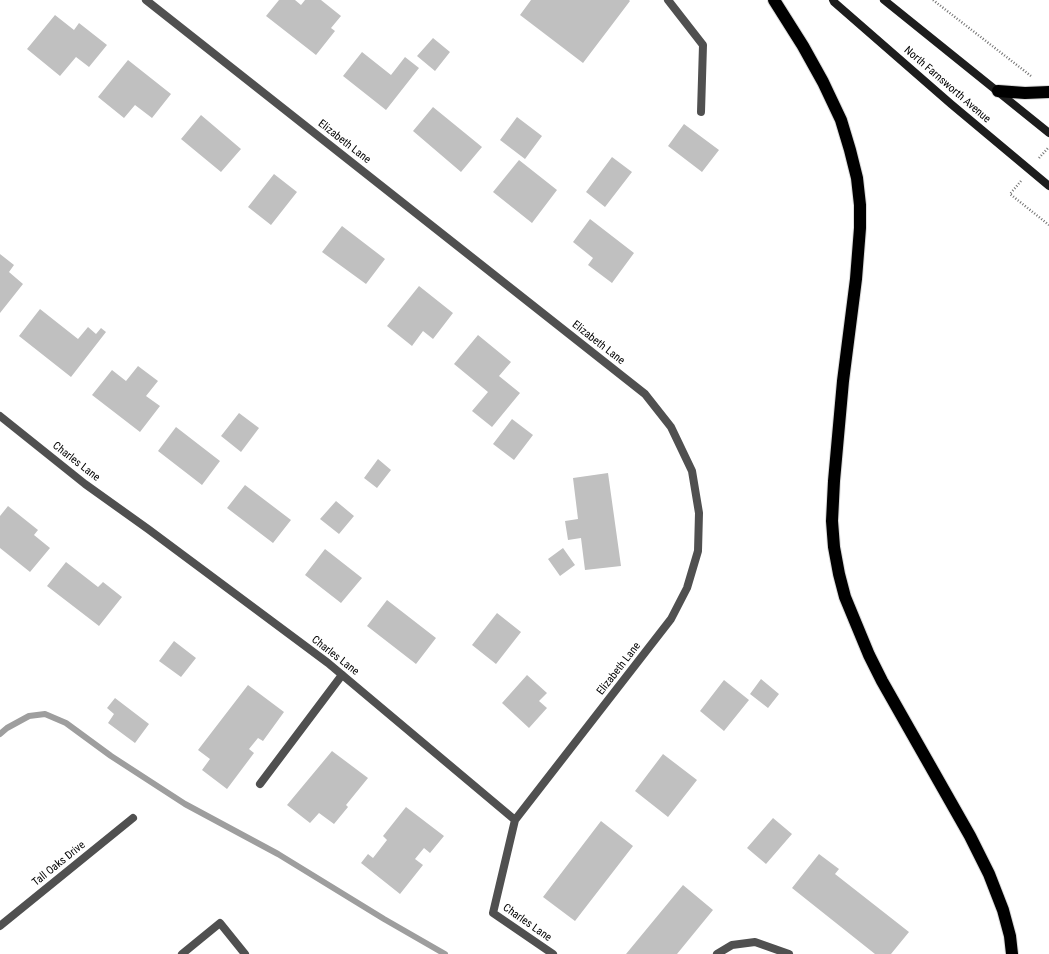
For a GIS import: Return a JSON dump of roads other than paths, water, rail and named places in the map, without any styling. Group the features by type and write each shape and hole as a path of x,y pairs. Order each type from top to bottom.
{"highway":[{"path":"774,0 803,46 823,82 838,114 850,150 857,178 860,205 857,272 843,381 834,480 832,521 834,547 839,574 845,597 869,655 885,687 970,836 989,874 1003,910 1010,936 1012,954"},
{"path":"998,91 1025,93 1049,92"}],"main road":[{"name":"North Farnsworth Avenue","path":"833,0 951,104 1049,186"},
{"path":"884,0 1049,133"}],"street":[{"name":"Elizabeth Lane","path":"146,0 645,394 671,428 692,471 699,513 698,551 687,588 671,619 515,820"},
{"path":"668,0 703,45 701,112"},
{"name":"Charles Lane","path":"0,416 85,484 148,529 342,675 515,820 493,914 553,954"},
{"path":"260,784 342,675"},
{"name":"Tall Oaks Drive","path":"0,926 133,818"},
{"path":"182,954 220,923 245,954"},
{"path":"717,954 732,945 755,942 789,954"}],"waterway":[{"path":"0,734 7,728 29,716 45,714 66,723 111,756 185,804 278,854 384,919 445,954"}]}
